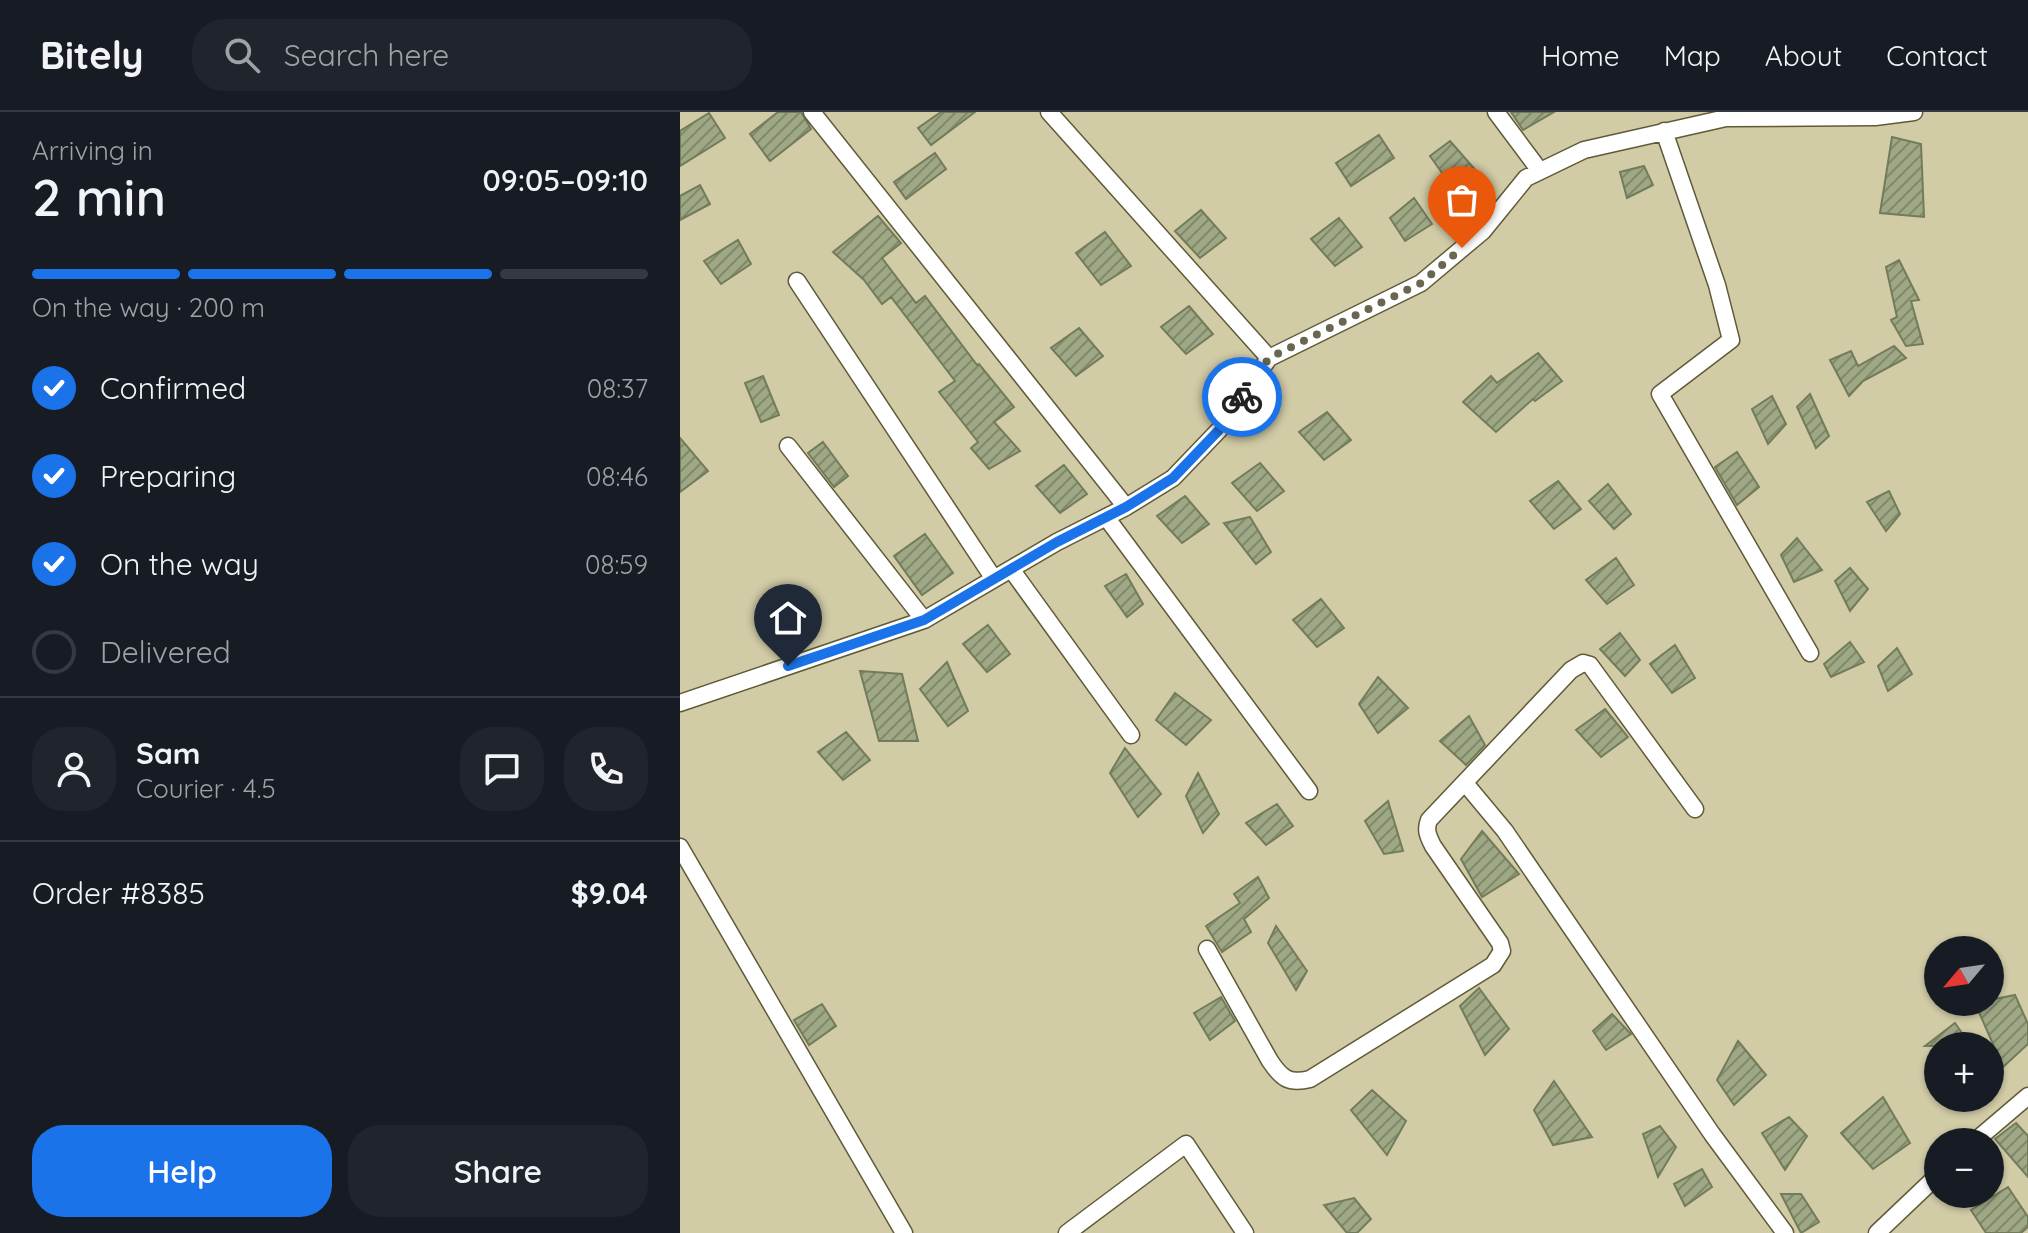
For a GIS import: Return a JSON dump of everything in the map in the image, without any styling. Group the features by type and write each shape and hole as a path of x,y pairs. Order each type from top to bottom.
{"street":[{"path":"812,112 1126,507"},
{"path":"1049,112 1269,358"},
{"path":"1496,112 1540,171"},
{"path":"680,703 924,620 1173,478 1219,430 1269,358 1421,283 1483,231 1526,178 1540,171 1584,150 1724,115 1875,117 1914,112"},
{"path":"1664,131 1717,285 1731,340 1660,394 1810,653"},
{"path":"797,281 994,579"},
{"path":"788,446 924,620"},
{"path":"1106,517 1309,791"},
{"path":"1011,569 1131,735"},
{"path":"1207,949 1278,1073 1289,1081 1297,1082 1310,1079 1493,965 1502,951 1500,943 1433,846 1427,831 1429,820 1571,670 1586,663 1695,809"},
{"path":"1465,783 1505,831 1712,1134 1785,1233"},
{"path":"680,847 904,1233"},
{"path":"1990,1128 2028,1096"},
{"path":"1067,1233 1186,1144 1245,1233"},
{"path":"1877,1233 1924,1188"}],"building":[{"path":"778,112 801,112 811,129 770,161 750,134"},
{"path":"941,112 975,112 931,145 918,128"},
{"path":"1511,112 1554,112 1523,130"},
{"path":"709,113 725,138 680,166 680,131"},
{"path":"1379,135 1394,158 1351,186 1336,163"},
{"path":"1892,137 1921,144 1924,217 1880,213"},
{"path":"1450,141 1478,173 1457,194 1430,156"},
{"path":"935,153 946,169 906,199 894,182"},
{"path":"1644,166 1653,185 1627,198 1620,172"},
{"path":"700,185 710,204 680,220 680,196"},
{"path":"1414,198 1432,224 1405,241 1390,218"},
{"path":"1201,210 1226,238 1200,258 1175,231"},
{"path":"878,216 901,243 882,258 916,303 925,296 977,365 1014,407 994,422 1020,451 989,469 971,448 978,442 939,392 955,381 891,297 882,304 864,280 833,252"},
{"path":"1339,218 1362,247 1335,266 1311,239"},
{"path":"1105,232 1131,266 1101,285 1076,253"},
{"path":"738,240 751,264 721,284 704,261"},
{"path":"1899,260 1919,300 1911,301 1923,344 1906,346 1891,320 1897,317 1886,267"},
{"path":"1189,306 1213,334 1186,354 1161,327"},
{"path":"1079,328 1103,356 1076,376 1051,348"},
{"path":"1894,346 1906,358 1863,381 1849,396 1830,360 1851,351 1858,366"},
{"path":"1538,353 1562,381 1535,401 1533,399 1496,432 1463,402 1491,376 1497,383"},
{"path":"763,376 779,415 761,422 745,383"},
{"path":"1810,394 1829,436 1816,448 1797,407"},
{"path":"1772,396 1786,424 1768,444 1752,409"},
{"path":"1327,412 1351,440 1324,460 1299,432"},
{"path":"680,438 708,471 680,492"},
{"path":"823,442 848,476 834,487 808,453"},
{"path":"1737,452 1759,487 1737,505 1715,467"},
{"path":"1260,463 1284,491 1257,511 1232,483"},
{"path":"1064,465 1087,494 1060,513 1036,486"},
{"path":"1558,481 1581,509 1554,529 1530,501"},
{"path":"1608,484 1631,514 1614,529 1589,501"},
{"path":"1889,491 1900,514 1886,531 1867,502"},
{"path":"1185,496 1209,524 1182,543 1157,516"},
{"path":"1250,517 1271,552 1256,564 1224,523"},
{"path":"925,534 953,573 922,595 894,556"},
{"path":"1797,538 1822,570 1794,582 1781,555"},
{"path":"1616,558 1634,585 1607,604 1586,580"},
{"path":"1850,568 1868,589 1850,611 1835,581"},
{"path":"1126,574 1143,604 1127,617 1105,586"},
{"path":"1321,599 1344,628 1317,647 1293,620"},
{"path":"988,625 1010,654 987,672 963,644"},
{"path":"1620,633 1640,660 1625,676 1600,649"},
{"path":"1850,642 1864,662 1831,677 1824,664"},
{"path":"1675,645 1695,678 1672,693 1650,664"},
{"path":"1897,648 1912,674 1888,691 1878,666"},
{"path":"947,662 968,711 948,726 920,689"},
{"path":"860,671 902,674 918,741 879,741"},
{"path":"1378,677 1408,708 1378,733 1359,704"},
{"path":"1175,693 1211,720 1186,745 1156,720"},
{"path":"1605,709 1628,737 1601,757 1576,730"},
{"path":"1469,716 1485,745 1466,765 1440,741"},
{"path":"846,732 870,760 843,780 818,752"},
{"path":"1125,748 1161,794 1138,817 1110,773"},
{"path":"1198,773 1219,814 1203,833 1186,796"},
{"path":"1388,801 1403,851 1384,854 1365,821"},
{"path":"1277,804 1293,826 1266,845 1246,823"},
{"path":"1482,831 1519,874 1482,897 1461,859"},
{"path":"1258,877 1269,898 1244,919 1251,932 1222,952 1206,926 1240,903 1234,894"},
{"path":"1276,926 1307,971 1296,990 1268,943"},
{"path":"1479,988 1509,1029 1485,1055 1460,1006"},
{"path":"2015,995 2028,1024 2028,1044 2004,1066 2004,1032 1988,1032 1981,1016 2004,1016 2004,997"},
{"path":"1221,997 1235,1021 1210,1040 1194,1013"},
{"path":"822,1004 836,1026 809,1045 794,1020"},
{"path":"1612,1014 1631,1034 1606,1050 1593,1031"},
{"path":"1955,1023 1961,1032 1943,1032"},
{"path":"1738,1041 1766,1075 1734,1105 1717,1080"},
{"path":"1554,1081 1592,1137 1553,1145 1534,1110"},
{"path":"1372,1090 1406,1121 1387,1155 1351,1110"},
{"path":"1883,1097 1910,1143 1873,1169 1841,1133"},
{"path":"1789,1117 1807,1136 1785,1170 1762,1133"},
{"path":"2016,1123 2028,1136 2028,1177 2004,1149 2004,1132"},
{"path":"1660,1126 1676,1147 1658,1177 1643,1134"},
{"path":"1702,1169 1712,1187 1685,1206 1674,1184"},
{"path":"2008,1187 2028,1217 2028,1227 2021,1233 1986,1233 1971,1210 2004,1208 2004,1189"},
{"path":"1781,1194 1801,1194 1819,1222 1801,1233"},
{"path":"1354,1198 1371,1219 1357,1233 1347,1233 1324,1205"}],"way so far":[{"path":"1242,397 1269,358 1421,283 1462,248"}],"route":[{"path":"788,666 924,620 1057,542 1126,507 1173,478 1219,430 1242,397"}]}
